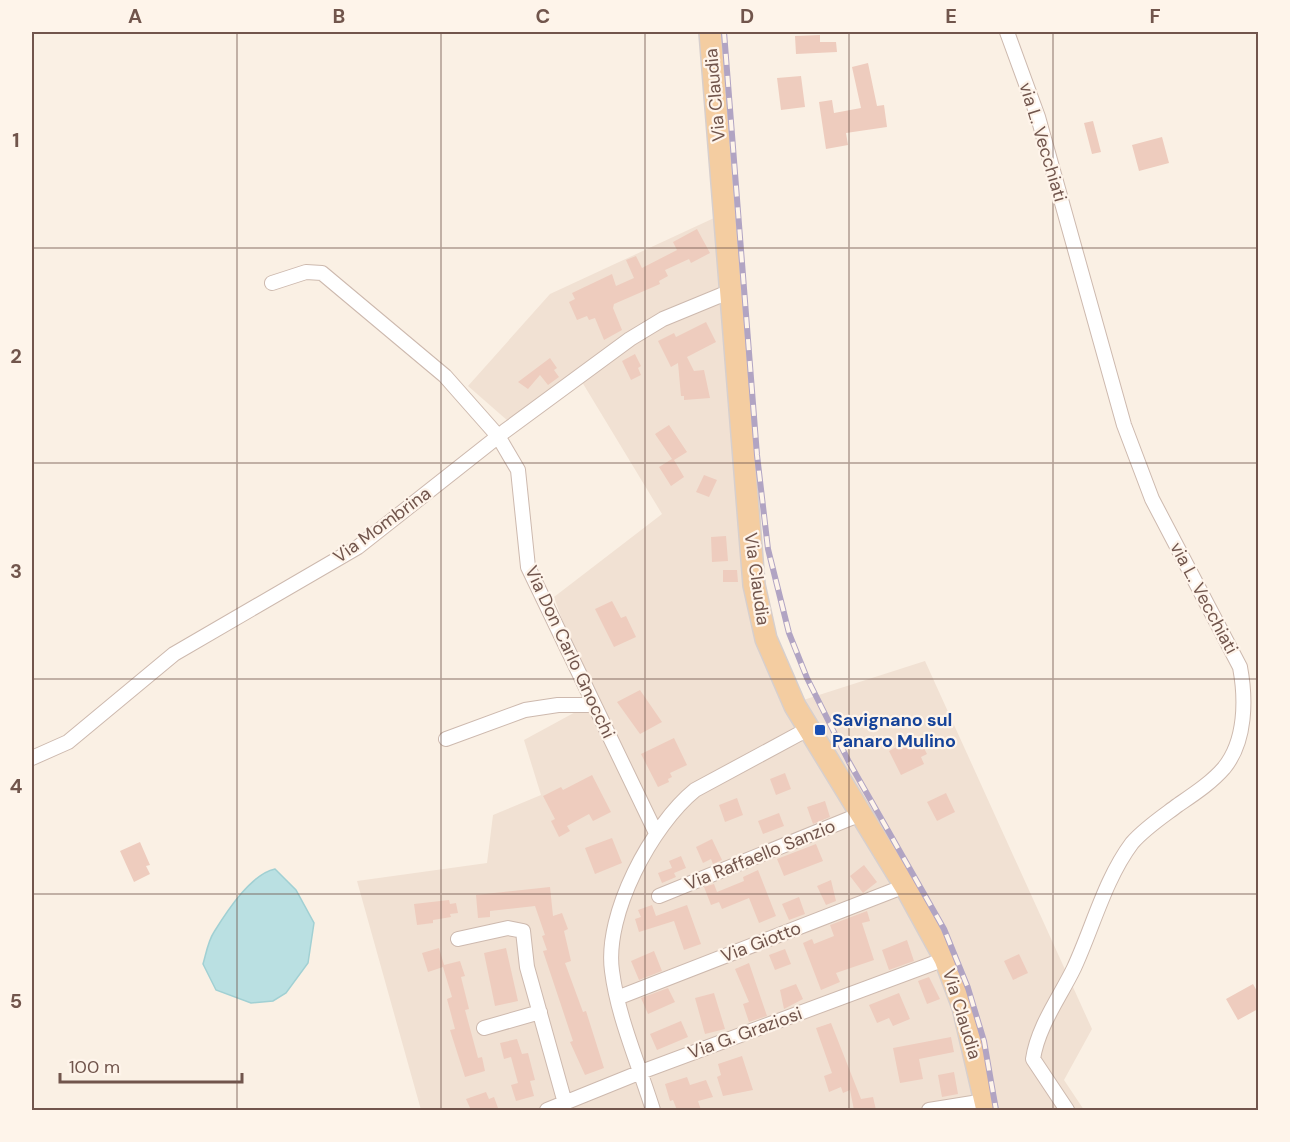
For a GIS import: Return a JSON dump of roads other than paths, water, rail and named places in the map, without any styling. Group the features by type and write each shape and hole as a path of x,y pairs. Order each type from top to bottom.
{"main road":[{"name":"Via Claudia","path":"710,32 754,585 766,639 808,729 905,886 945,959 963,1007 986,1106"}],"street":[{"name":"via L. Vecchiati","path":"1007,32 1038,117 1124,425 1152,499 1240,667 1245,692 1244,717 1236,745 1225,767 1204,787 1152,823 1132,843 1111,879 1074,968 1038,1035 1032,1059 1067,1110"},
{"name":"Via Don Carlo Gnocchi","path":"272,283 306,272 322,273 445,376 501,433 518,470 528,567 656,833"},
{"name":"Via Mombrina","path":"32,758 68,742 174,654 357,547 501,433 630,339 663,319 731,291"},
{"path":"446,739 525,710 558,705 594,705"},
{"path":"653,1110 611,968 611,949 620,912 656,833 682,801 695,790 808,729"},
{"name":"Via Raffaello Sanzio","path":"659,896 861,814"},
{"name":"Via Giotto","path":"618,998 905,886"},
{"path":"458,939 508,928 524,931 527,967 565,1103"},
{"name":"Via G. Graziosi","path":"547,1110 641,1072 945,959"},
{"path":"484,1028 540,1012"},
{"path":"929,1110 986,1106"}],"water":[{"path":"275,869 296,890 314,923 308,963 286,993 273,1001 251,1003 216,990 203,964 212,936 233,904 257,878"}],"railway":[{"path":"724,32 757,455 768,549 789,633 807,678 849,762 944,929 968,988 984,1041 996,1110"}],"place":[{"name":"Savignano sul Panaro Mulino","path":"820,730"}]}
